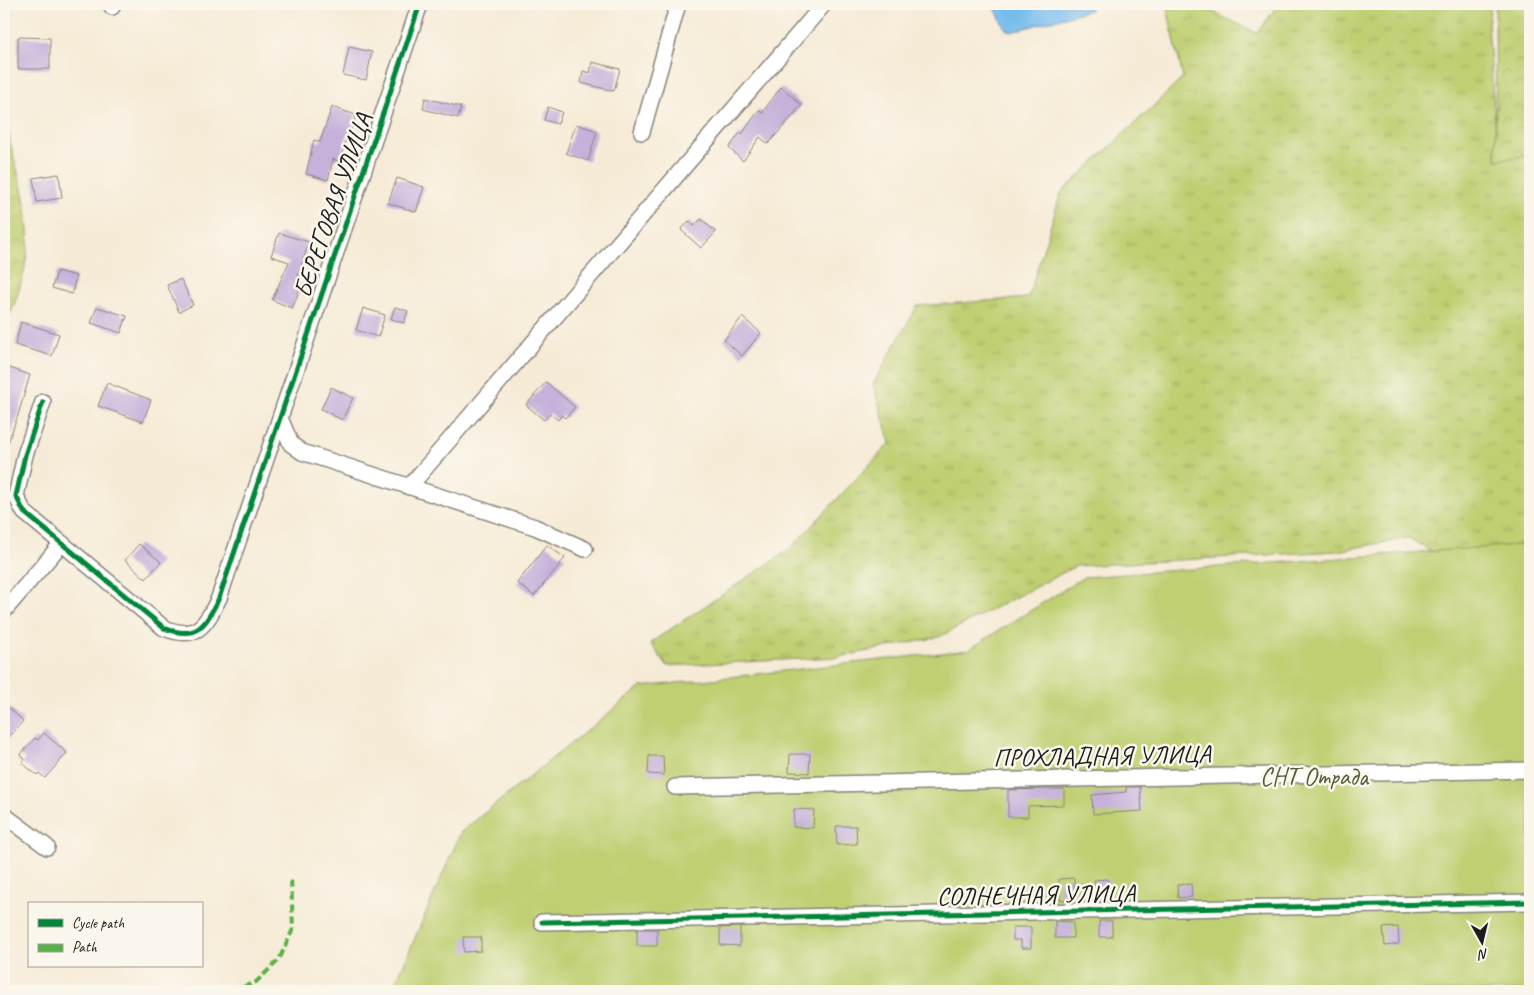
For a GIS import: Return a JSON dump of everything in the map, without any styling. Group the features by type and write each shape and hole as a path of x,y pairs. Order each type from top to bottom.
{"street":[{"name":"БЕРЕГОВАЯ УЛИЦА","path":"42,402 25,455 16,496 24,512 164,628 180,634 193,632 209,618 219,598 420,4"},
{"path":"642,132 678,4"},
{"path":"409,487 824,4"},
{"path":"280,418 290,444 302,452 535,527 585,549"},
{"path":"4,611 62,543"},
{"name":"ПРОХЛАДНАЯ УЛИЦА","path":"675,787 1530,770"},
{"path":"4,815 47,847"},
{"name":"СОЛНЕЧНАЯ УЛИЦА","path":"542,922 1530,902"}],"green space":[{"path":"1166,4 1196,4 1257,33 1279,4 1491,4 1488,24 1497,151 1530,148 1530,572 1467,573 1409,538 1337,551 1076,566 939,637 838,657 667,666 650,643 790,549 890,443 873,384 917,306 1028,298 1061,193 1183,78"},
{"path":"1495,4 1530,4 1530,155 1496,160"},
{"path":"4,105 11,145 25,202 28,242 22,280 4,328"},
{"name":"СНТ Отрада","path":"1530,544 1530,991 392,991 461,832 641,687 968,650 1084,577"}],"water":[{"path":"993,4 1093,4 1090,10 1011,32 1004,27"}],"building":[{"path":"18,37 50,38 50,69 18,69"},
{"path":"349,47 372,52 366,80 343,75"},
{"path":"592,62 620,69 614,91 581,83 583,71 590,73"},
{"path":"781,87 802,105 768,144 760,137 743,161 729,148 740,133 742,134 759,110 762,113"},
{"path":"425,98 461,107 458,118 423,109"},
{"path":"332,107 356,115 349,135 347,135 340,162 333,159 328,180 306,174 314,140 320,142"},
{"path":"548,107 562,112 558,124 544,120"},
{"path":"576,124 597,131 588,161 566,153"},
{"path":"59,174 62,198 37,202 33,178"},
{"path":"397,178 424,187 416,212 388,203"},
{"path":"701,219 716,232 701,248 681,230 689,221 694,226"},
{"path":"279,233 309,242 296,283 302,285 292,308 272,300 289,262 271,256"},
{"path":"57,271 76,276 72,294 52,288"},
{"path":"181,279 193,305 179,312 167,285"},
{"path":"97,307 127,316 121,333 91,323"},
{"path":"395,307 408,311 404,323 391,319"},
{"path":"363,308 385,315 378,337 356,330"},
{"path":"742,317 761,333 742,356 724,340"},
{"path":"21,322 59,334 52,356 15,345"},
{"path":"7,367 30,375 5,451 4,378"},
{"path":"546,382 575,407 565,418 562,415 558,420 550,413 544,420 526,405"},
{"path":"107,383 151,400 143,422 98,406"},
{"path":"331,387 353,398 342,420 321,409"},
{"path":"139,544 161,562 146,579 125,560"},
{"path":"547,545 565,558 534,596 517,583"},
{"path":"4,703 23,721 4,742"},
{"path":"44,733 67,753 45,778 39,773 37,775 22,763 25,759 20,755 35,738 38,740"},
{"path":"790,754 810,754 809,773 789,772"},
{"path":"649,756 663,756 664,775 648,774"},
{"path":"1126,787 1140,787 1142,811 1093,814 1092,795 1126,792"},
{"path":"1064,789 1064,805 1028,806 1028,817 1008,817 1008,790"},
{"path":"794,809 814,810 813,828 793,827"},
{"path":"836,826 856,826 857,844 837,845"},
{"path":"1074,878 1075,899 1060,900 1059,879"},
{"path":"1108,879 1109,898 1095,898 1094,880"},
{"path":"1191,884 1192,897 1178,898 1177,885"},
{"path":"1055,921 1073,922 1073,938 1055,938"},
{"path":"1099,921 1112,921 1112,937 1099,937"},
{"path":"740,927 740,946 720,945 720,928"},
{"path":"1013,927 1031,927 1031,948 1021,948 1021,940 1013,940"},
{"path":"1398,927 1399,944 1385,946 1383,928"},
{"path":"637,929 657,929 657,946 637,946"},
{"path":"463,937 481,937 481,951 464,952"}],"marked path":[{"path":"232,991 256,982 279,960 293,929 291,877"}],"cycle path":[{"path":"43,402 25,455 16,496 24,512 164,628 185,633 199,628 209,616 219,598 420,4"},
{"path":"542,922 1530,902"}]}
